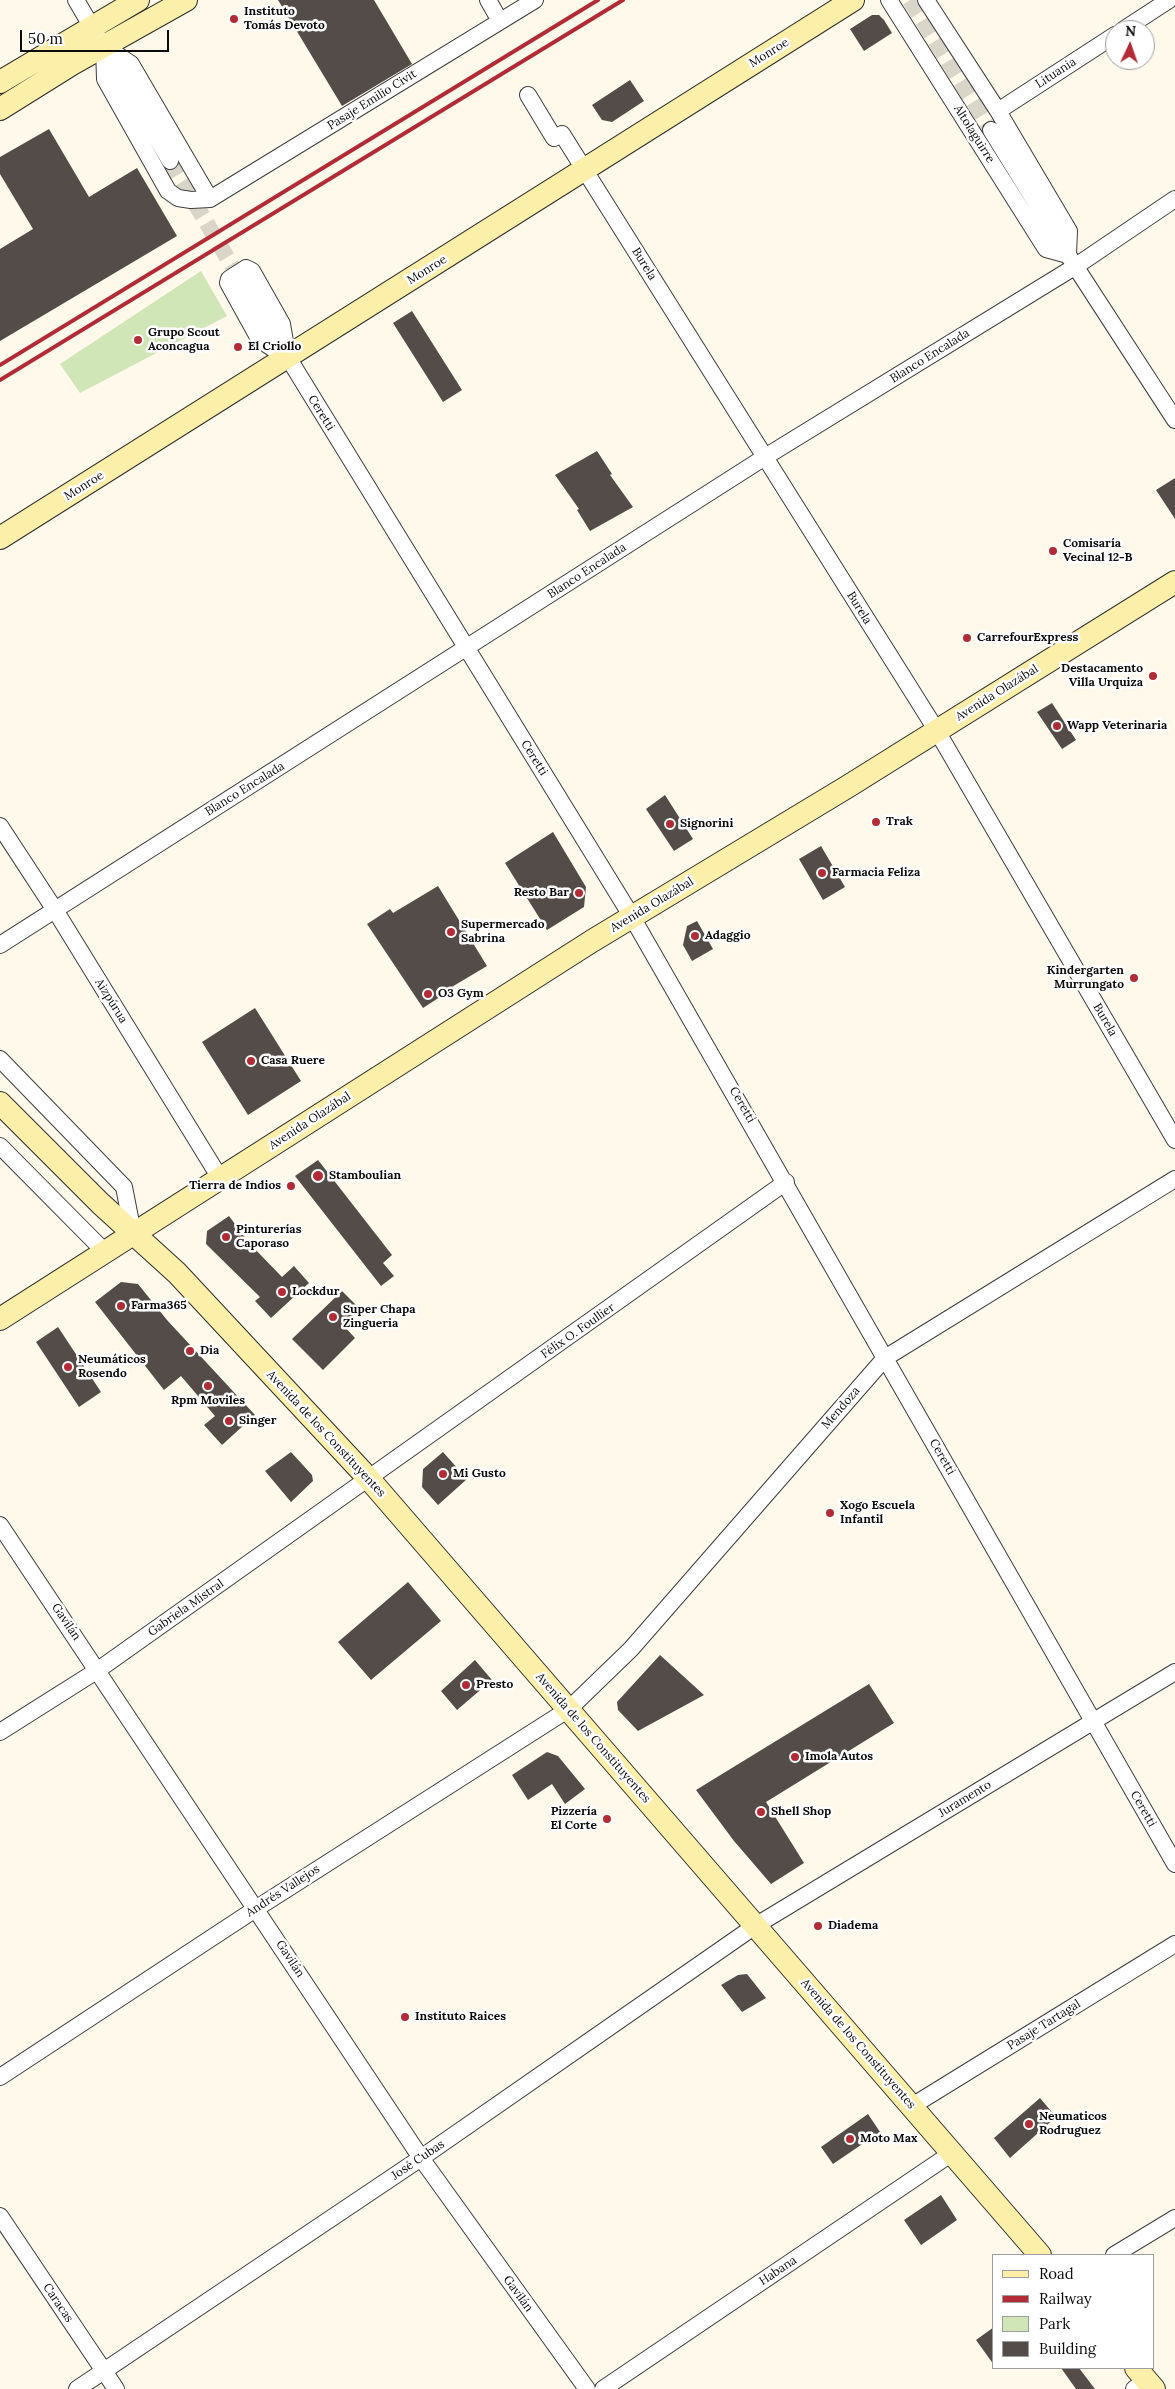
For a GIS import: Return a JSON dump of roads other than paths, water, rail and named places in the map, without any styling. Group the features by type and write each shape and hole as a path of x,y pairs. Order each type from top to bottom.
{"main road":[{"path":"0,109 98,36 138,0"},
{"path":"0,82 98,36 186,0"},
{"name":"Monroe","path":"0,538 288,359 853,0"},
{"name":"Avenida Olazábal","path":"0,1319 132,1233 632,917 1175,582"},
{"name":"Avenida de los Constituyentes","path":"0,1103 132,1233 177,1273 369,1479 1039,2254"}],"street":[{"path":"76,0 170,161"},
{"path":"488,0 500,21"},
{"name":"Pasaje Emilio Civit","path":"210,199 535,0"},
{"name":"Altolaguirre","path":"889,0 1046,249 1072,260"},
{"path":"926,0 998,111 1069,231 1072,260"},
{"path":"1138,20 1169,0"},
{"path":"98,36 131,64 210,199 191,200 178,198 168,191 105,79 98,36"},
{"name":"Lituania","path":"998,111 1105,41"},
{"name":"Burela","path":"528,95 554,138 562,134 936,731 1175,1140"},
{"name":"Altolaguirre","path":"991,130 1175,420"},
{"name":"Blanco Encalada","path":"0,945 1072,260 1175,199"},
{"name":"Ceretti","path":"246,268 252,271 282,324 288,359 259,339 228,283 229,279 246,268"},
{"name":"Ceretti","path":"241,280 632,917 786,1182 1175,1864"},
{"name":"Aizpúrua","path":"0,826 55,910 220,1178"},
{"path":"0,1059 124,1187 132,1233"},
{"path":"0,1146 104,1251"},
{"name":"Mendoza","path":"569,1709 631,1649 885,1358 1175,1180"},
{"name":"Félix O. Foullier","path":"369,1479 786,1182"},
{"name":"Gabriela Mistral","path":"0,1732 98,1670 369,1479"},
{"name":"Gavilán","path":"0,1525 421,2158 587,2389"},
{"name":"Juramento","path":"755,1926 1175,1672"},
{"name":"Andrés Vallejos","path":"0,2077 256,1908 569,1709"},
{"name":"José Cubas","path":"77,2389 421,2158 755,1926"},
{"name":"Pasaje Tartagal","path":"912,2106 1175,1944"},
{"name":"Habana","path":"603,2389 952,2154"},
{"name":"Caracas","path":"0,2216 116,2389"},
{"path":"1116,2254 1175,2218"}],"tunnel":[{"path":"910,0 991,130"},
{"path":"170,161 241,281"}],"railway":[{"path":"0,365 598,0"},
{"path":"0,380 623,0"}],"place":[{"name":"Instituto Tomás Devoto","path":"234,19"},
{"name":"Grupo Scout Aconcagua","path":"138,340"},
{"name":"El Criollo","path":"238,347"},
{"name":"Comisaría Vecinal 12-B","path":"1053,551"},
{"name":"CarrefourExpress","path":"967,638"},
{"name":"Destacamento Villa Urquiza","path":"1153,676"},
{"name":"Wapp Veterinaria","path":"1057,726"},
{"name":"Trak","path":"876,822"},
{"name":"Signorini","path":"670,824"},
{"name":"Farmacia Feliza","path":"822,873"},
{"name":"Resto Bar","path":"579,893"},
{"name":"Supermercado Sabrina","path":"451,932"},
{"name":"Adaggio","path":"695,936"},
{"name":"Kindergarten Murrungato","path":"1134,978"},
{"name":"O3 Gym","path":"428,994"},
{"name":"Casa Ruere","path":"251,1061"},
{"name":"Stamboulian","path":"318,1176"},
{"name":"Tierra de Indios","path":"291,1186"},
{"name":"Pinturerías Caporaso","path":"226,1237"},
{"name":"Lockdur","path":"282,1292"},
{"name":"Farma365","path":"121,1306"},
{"name":"Super Chapa Zingueria","path":"333,1317"},
{"name":"Dia","path":"190,1351"},
{"name":"Neumáticos Rosendo","path":"68,1367"},
{"name":"Rpm Moviles","path":"208,1386"},
{"name":"Singer","path":"229,1421"},
{"name":"Mi Gusto","path":"443,1474"},
{"name":"Xogo Escuela Infantil","path":"830,1513"},
{"name":"Presto","path":"466,1685"},
{"name":"Imola Autos","path":"795,1757"},
{"name":"Shell Shop","path":"761,1812"},
{"name":"Pizzería El Corte","path":"607,1819"},
{"name":"Diadema","path":"818,1926"},
{"name":"Instituto Raices","path":"405,2017"},
{"name":"Neumaticos Rodruguez","path":"1029,2124"},
{"name":"Moto Max","path":"850,2139"}]}
